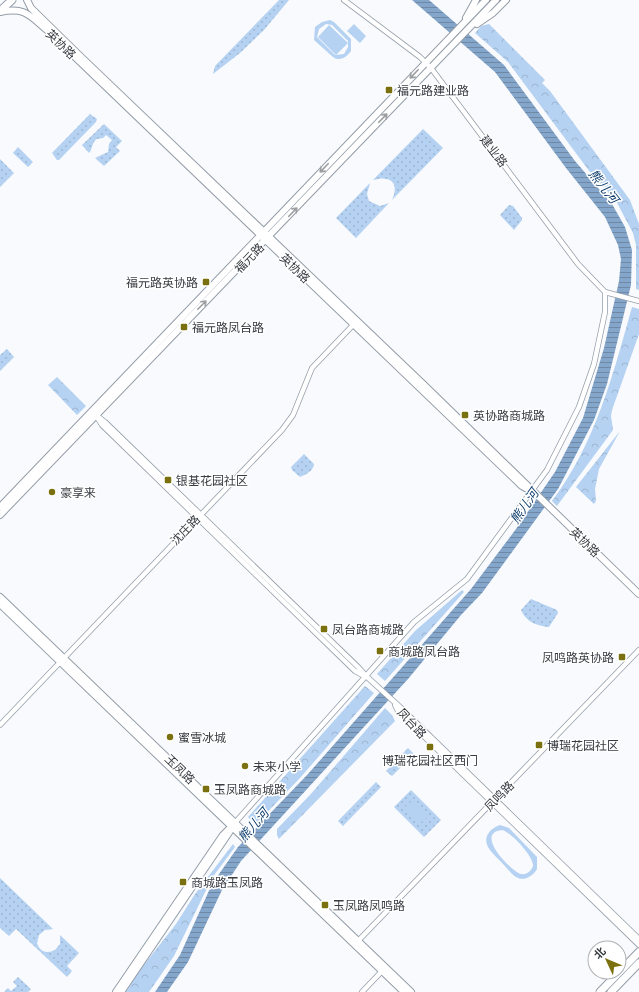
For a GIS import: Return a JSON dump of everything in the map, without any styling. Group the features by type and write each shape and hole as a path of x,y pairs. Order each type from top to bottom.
{"main road":[{"path":"0,12 12,0"},
{"path":"600,992 639,952"},
{"path":"611,992 639,964"}],"street":[{"name":"英协路","path":"27,0 31,8 354,324 522,486 533,492"},
{"name":"建业路","path":"344,0 426,62 581,268 605,292"},
{"path":"463,24 476,0"},
{"name":"福元路","path":"0,507 486,0"},
{"name":"福元路","path":"0,515 496,0"},
{"path":"468,30 488,18 506,0"},
{"name":"英协路","path":"0,12 14,9 28,14 262,233"},
{"name":"英协路","path":"267,238 639,594"},
{"path":"116,992 223,835 414,622 467,579 533,492 551,464 579,407 594,364 605,312 605,292 639,301"},
{"name":"沈庄路","path":"0,725 282,430 292,415 312,368 354,324"},
{"name":"凤台路","path":"96,415 102,425 199,516 355,671 366,676 395,704 398,711 639,939"},
{"name":"玉凤路","path":"0,597 62,660 233,825 412,992"},
{"name":"玉凤路","path":"0,604 62,660"},
{"name":"凤鸣路","path":"358,941 639,650"},
{"name":"凤台路","path":"493,801 639,945"},
{"path":"121,992 227,838 233,825"},
{"name":"玉凤路","path":"260,850 404,992"},
{"path":"362,992 382,971"}],"green space":[{"path":"279,0 289,0 264,30 240,53 213,74 215,66"},
{"path":"330,20 334,22 351,39 351,51 345,57 338,59 333,57 314,40 315,27 322,22","holes":["326,24 332,25 348,41 348,47 344,54 335,55 317,37 319,29"]},
{"path":"354,24 366,36 360,43 347,31"},
{"path":"489,24 545,80 542,83 550,91 630,200 639,224 639,290 636,289 636,245 633,233 616,201 590,172 508,62 475,33 481,26"},
{"path":"329,25 348,43 336,55 318,37"},
{"path":"90,114 97,119 96,122 59,160 57,160 52,153"},
{"path":"104,124 122,141 116,147 120,151 104,166 95,158 108,152 109,144 112,140 106,135 103,138 97,139 89,153 82,145"},
{"path":"423,129 443,148 392,200 395,189 392,181 384,178 373,180"},
{"path":"18,147 33,162 28,167 13,153"},
{"path":"0,159 14,173 0,187"},
{"path":"370,183 367,194 369,201 380,206 389,203 356,238 336,218"},
{"path":"509,205 513,206 522,218 514,230 500,215"},
{"path":"632,307 639,309 639,334 612,410 611,416 613,430 557,506 552,501 580,456 601,408 618,358"},
{"path":"7,349 14,357 0,371 0,355"},
{"path":"57,377 86,406 77,415 48,385"},
{"path":"620,431 599,469 595,489 596,501 594,504 576,487"},
{"path":"304,454 314,464 311,470 300,477 292,470 291,467"},
{"path":"462,590 464,592 385,681 377,674 415,631"},
{"path":"531,599 557,610 558,613 549,627 532,623 523,614 521,610"},
{"path":"365,686 374,693 300,778 255,825 248,817"},
{"path":"385,708 392,715 395,721 279,839 277,829 310,795"},
{"path":"408,748 414,754 392,776 386,771"},
{"path":"376,782 381,787 343,826 338,821"},
{"path":"411,790 441,820 424,837 394,807"},
{"path":"416,801 427,812 427,818 419,824 405,811 406,806 411,802"},
{"path":"500,825 509,828 537,857 537,869 531,876 522,879 514,876 488,847 486,838 488,834 493,828","holes":["502,830 521,845 530,857 533,866 527,873 521,874 516,872 503,860 493,845 491,838 494,833"]},
{"path":"233,844 235,847 212,878 174,956 149,992 126,992 139,971 176,924 195,894"},
{"path":"0,878 53,929 45,930 39,935 37,943 42,950 49,952 55,950 60,944 60,935 79,953 67,966 72,971 67,977 16,929 9,936 0,928"},
{"path":"18,977 31,989 28,992 4,992 8,988 11,991 17,986 13,982"}],"shaded area":[{"path":"412,0 429,0 504,65 575,161 612,204 625,227 632,250 631,285 607,384 594,420 558,489 482,593 461,615 408,679 241,861 222,890 188,962 167,992 155,992 180,955 212,884 238,847 308,774 471,589 516,529 555,472 583,418 604,348 619,281 621,259 618,245 605,217 566,168 495,72"}],"place":[{"name":"福元路建业路","path":"389,90"},
{"name":"福元路英协路","path":"206,282"},
{"name":"福元路凤台路","path":"184,327"},
{"name":"英协路商城路","path":"465,415"},
{"name":"银基花园社区","path":"168,480"},
{"name":"豪享来","path":"52,492"},
{"name":"凤台路商城路","path":"324,629"},
{"name":"商城路凤台路","path":"380,651"},
{"name":"凤鸣路英协路","path":"622,657"},
{"name":"蜜雪冰城","path":"170,737"},
{"name":"博瑞花园社区","path":"539,745"},
{"name":"博瑞花园社区西门","path":"430,747"},
{"name":"未来小学","path":"245,766"},
{"name":"玉凤路商城路","path":"206,789"},
{"name":"商城路玉凤路","path":"183,882"},
{"name":"玉凤路凤鸣路","path":"325,905"}],"water label":[{"name":"熊儿河","path":"604,186"},
{"name":"熊儿河","path":"524,506"},
{"name":"熊儿河","path":"253,825"}]}
